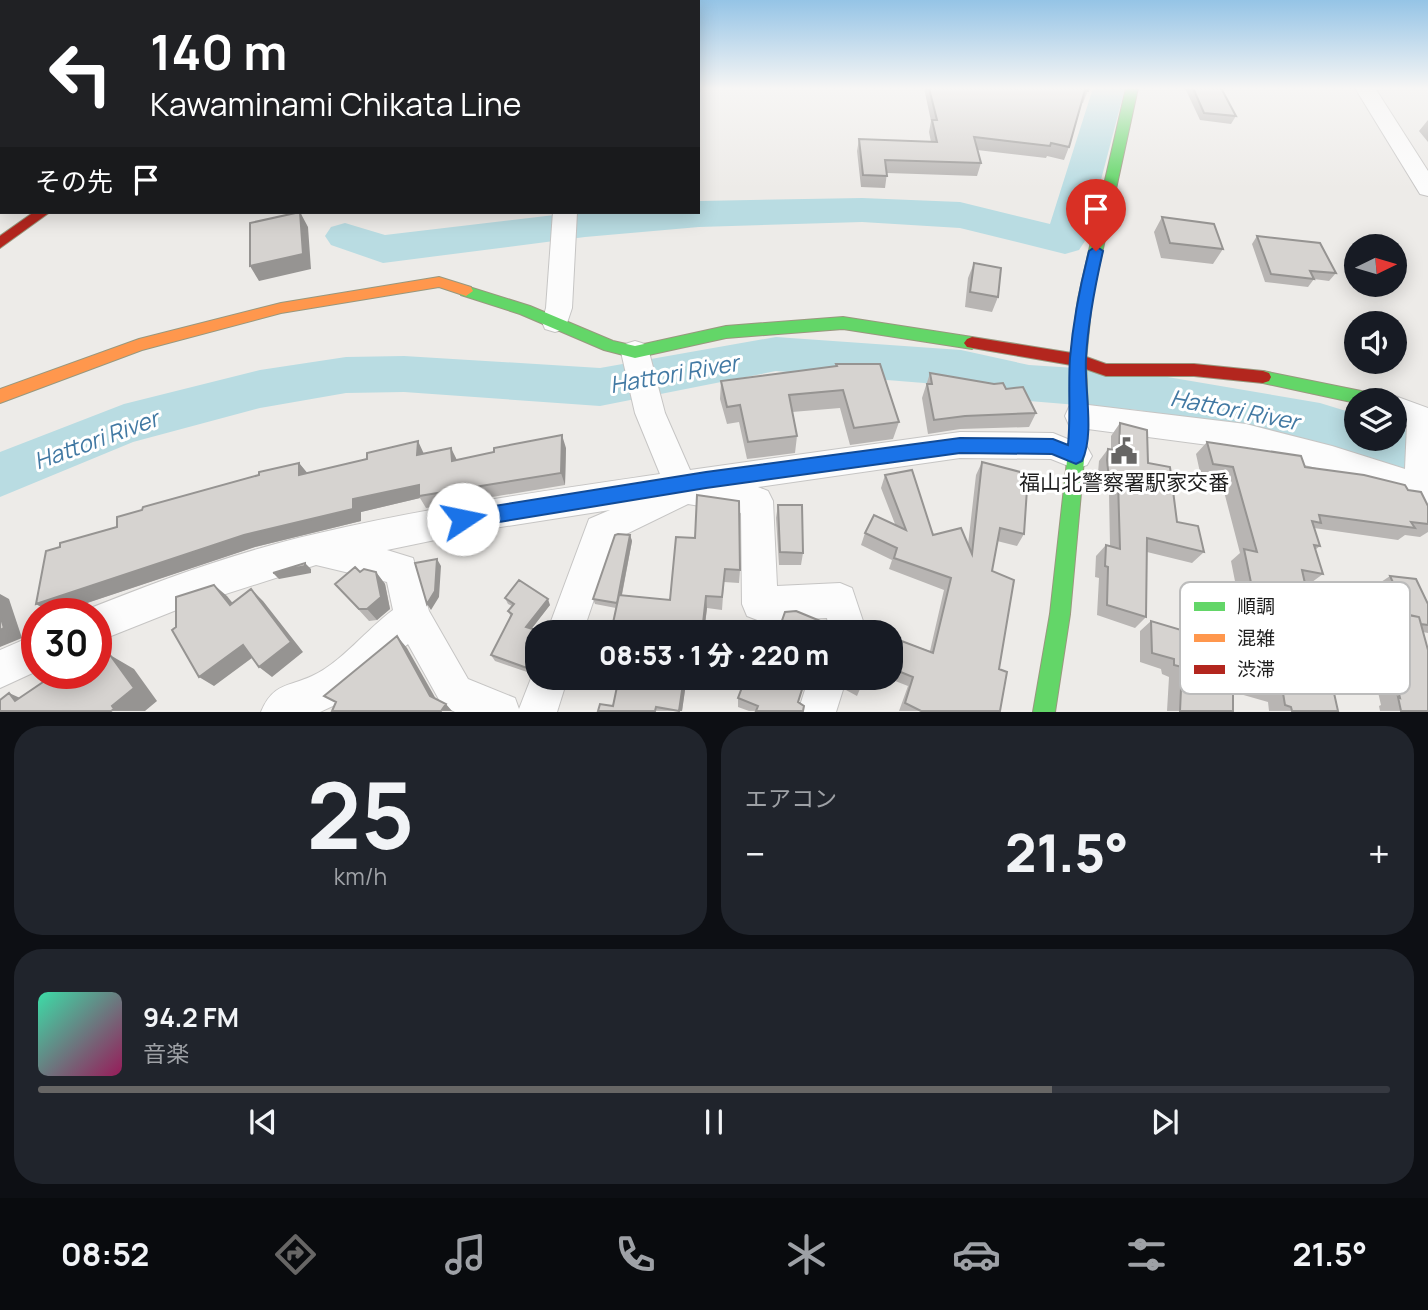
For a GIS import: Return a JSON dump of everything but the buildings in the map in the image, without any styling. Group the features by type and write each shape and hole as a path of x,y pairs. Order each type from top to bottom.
{"street":[{"path":"1044,712 1060,614 1076,456 1078,366 1085,299 1125,121"},
{"path":"1386,121 1428,189"},
{"path":"1405,152 1428,153"},
{"path":"0,243 41,214"},
{"path":"555,322 559,308 565,222"},
{"path":"0,396 139,345 281,308 439,282 555,322 636,355 726,332 843,323 1106,370 1194,370 1263,377 1344,394"},
{"path":"636,355 650,413 683,487"},
{"path":"1079,412 1246,437 1424,486 1417,419"},
{"path":"112,618 178,592 313,550 488,514 960,446 1053,446 1076,456"},
{"path":"569,620 601,530 683,487 757,501 760,604 839,600 845,620"},
{"path":"313,550 401,569 413,617 455,692 501,712"},
{"path":"279,712 298,697 328,688 390,633 413,617"},
{"path":"0,669 21,659"},
{"path":"537,712 545,690"},
{"path":"817,712 824,690"}],"waterway":[{"path":"700,214 862,210 960,215 1065,241 1099,121"},
{"path":"345,236 383,249 585,224 699,214"},
{"name":"Hattori River","path":"0,475 124,424 260,389 346,375 404,374 600,387 776,354 961,368 1029,383 1138,391 1254,410 1344,430"},
{"name":"Hattori River","path":"1407,451 1428,458"}],"traffic: fast":[{"path":"1044,712 1060,614 1080,416 1078,360 1085,299 1125,121"},
{"path":"466,291 525,310 610,346 635,352 726,332 843,323 972,343"},
{"path":"1263,377 1344,394"}],"traffic: slow":[{"path":"0,396 139,345 281,308 439,282 466,291"}],"traffic: jam":[{"path":"0,243 40,214"},
{"path":"972,343 1078,360 1106,370 1194,370 1263,377"}],"place":[{"name":"福山北警察署駅家交番","path":"1124,451"}],"route":[{"path":"463,519 706,480 960,446 1053,446 1076,456 1080,416 1078,360 1085,299 1096,251"}]}
